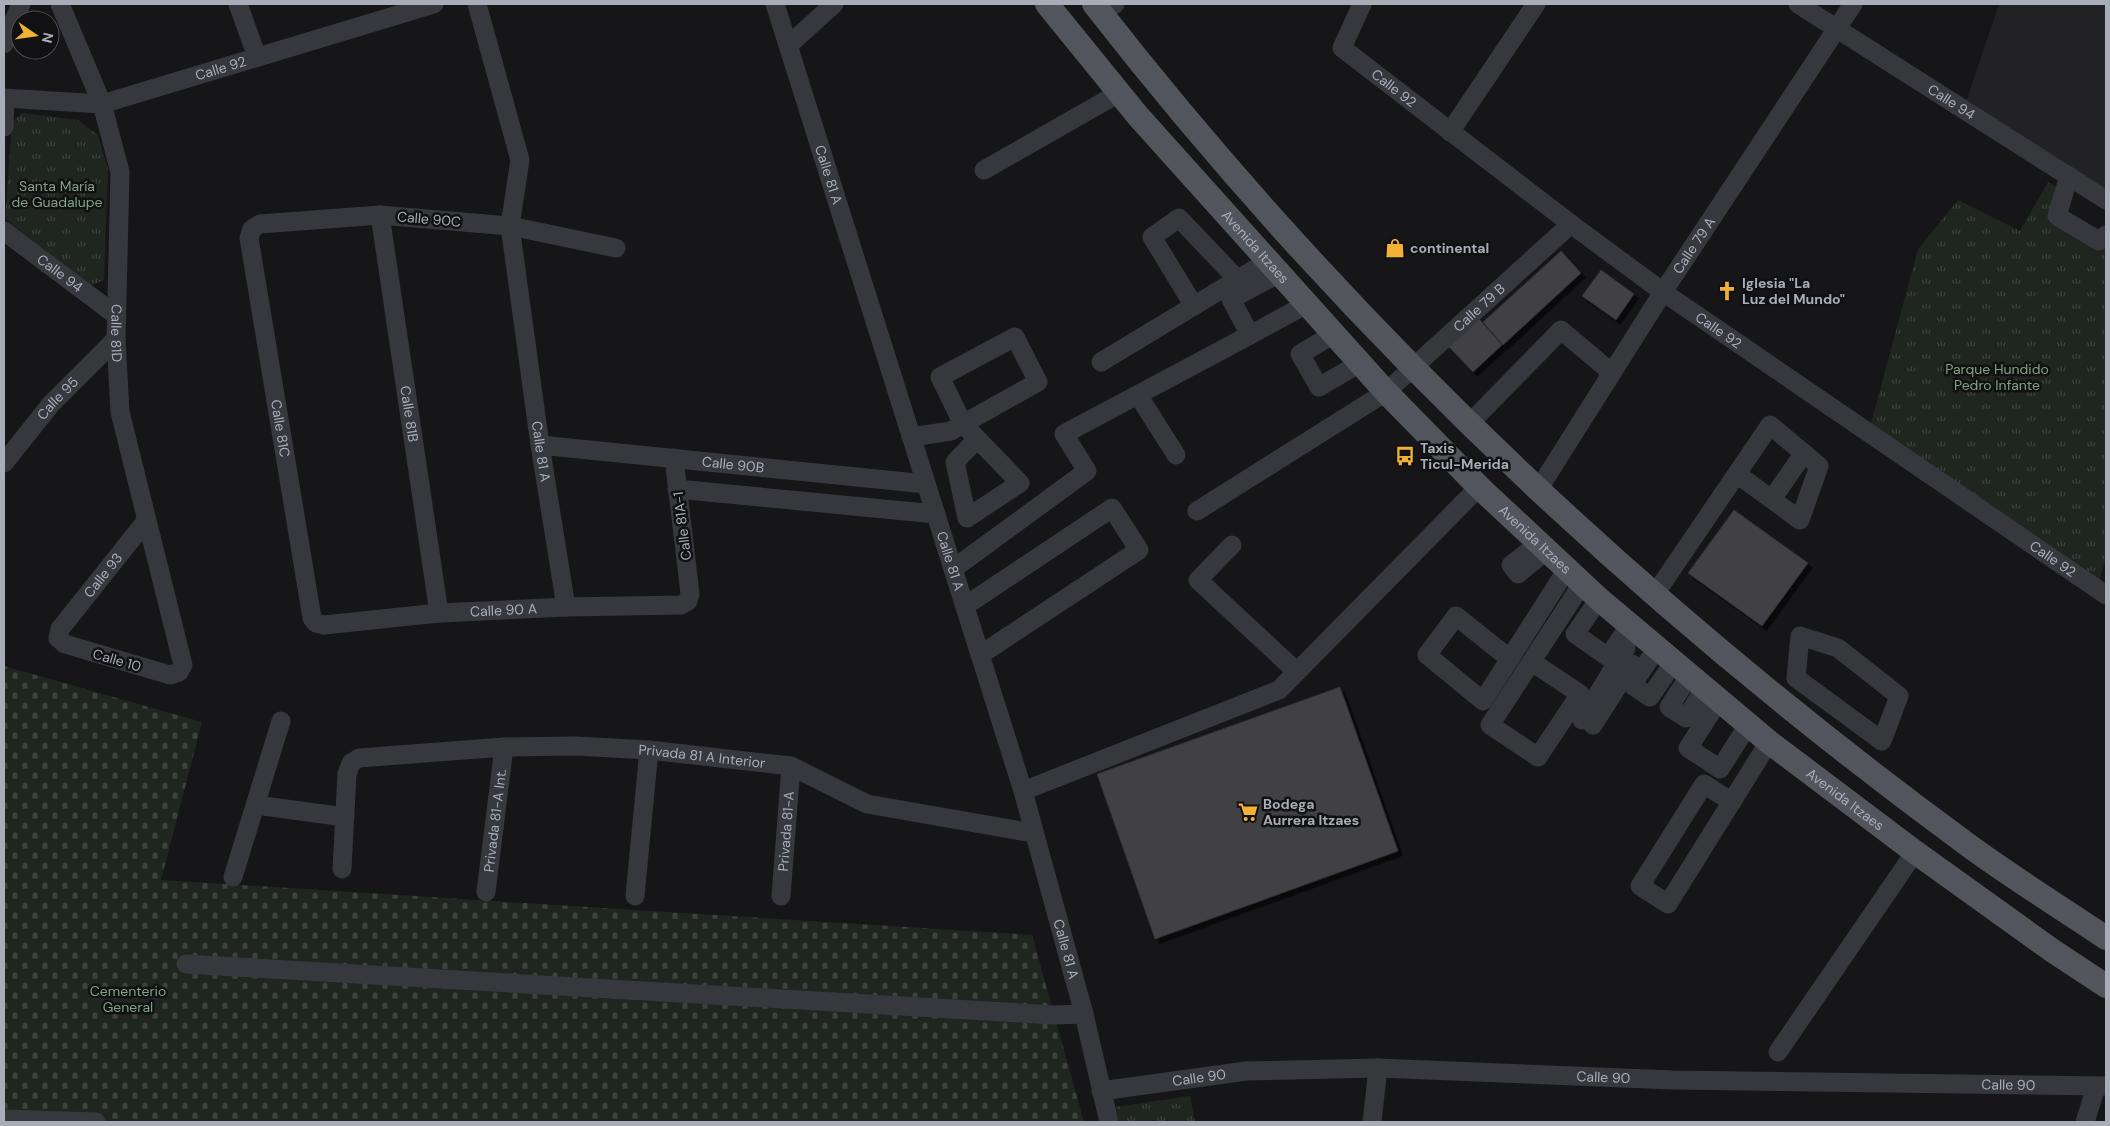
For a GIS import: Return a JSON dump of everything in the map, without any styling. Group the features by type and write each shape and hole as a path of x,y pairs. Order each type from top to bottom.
{"main road":[{"name":"Avenida Itzaes","path":"1047,4 1138,116 1386,392 1479,487 1580,582 1769,742 1915,852 2053,951 2106,986"},
{"path":"1104,7 1166,93 1260,203 1412,367 1538,490 1655,594 1845,752 1971,847 2106,938"},
{"path":"1138,116 1166,93"},
{"path":"1580,582 1600,547"},
{"path":"1822,782 1845,752"}],"street":[{"path":"4,44 21,4"},
{"name":"Calle 81D","path":"60,4 102,104 120,172 116,339 120,412 183,665"},
{"path":"238,4 257,57"},
{"name":"Calle 92","path":"4,98 102,104 434,4"},
{"name":"Calle 81 A","path":"477,4 520,160 510,226 540,445 566,607"},
{"name":"Calle 81 A","path":"776,4 1023,791 1084,1014 1109,1122"},
{"path":"790,44 834,4"},
{"name":"Calle 92","path":"1362,4 1342,48 1571,224 1663,292 2106,596"},
{"path":"1450,132 1536,4"},
{"name":"Calle 94","path":"1798,4 2106,200"},
{"name":"Calle 79 A","path":"1538,490 1663,292 1853,4"},
{"path":"984,170 1119,93"},
{"path":"4,98 4,127"},
{"path":"2069,176 2057,216 2099,241 2106,235"},
{"name":"Calle 90C","path":"249,238 252,229 260,224 380,215 510,226 616,248"},
{"name":"Calle 81B","path":"380,215 439,613"},
{"path":"1194,306 1152,237 1179,218 1238,280"},
{"name":"Calle 79 B","path":"1197,511 1386,392 1571,224"},
{"name":"Calle 94","path":"4,230 117,316"},
{"name":"Calle 81C","path":"249,238 312,618"},
{"path":"1101,362 1238,280 1274,268"},
{"path":"1250,335 1231,299 1274,268"},
{"path":"953,569 1087,471 1064,434 1307,304"},
{"path":"1470,423 1561,330 1612,373"},
{"path":"1334,334 1300,354 1319,387 1360,363"},
{"path":"911,437 951,430 963,424 1038,382 1015,337 940,377 963,424 977,439"},
{"name":"Calle 95","path":"4,463 51,404 116,339"},
{"path":"1138,395 1176,455"},
{"path":"1655,594 1770,425 1820,466 1800,520 1737,474"},
{"name":"Calle 90B","path":"540,445 926,484"},
{"path":"1772,499 1804,453"},
{"name":"Calle 81A-1","path":"674,458 690,594"},
{"path":"1023,791 1279,690 1479,487"},
{"path":"678,489 936,514"},
{"path":"965,606 1112,508 1139,550 980,655"},
{"name":"Calle 93","path":"60,629 146,521"},
{"path":"1232,545 1198,580 1297,672"},
{"path":"1580,582 1575,634 1608,657 1670,659"},
{"path":"1510,659 1456,616 1427,655 1483,700 1510,659 1580,582"},
{"path":"1532,662 1580,694 1538,757 1490,725 1532,662 1580,582"},
{"name":"Calle 90 A","path":"312,618 316,623 324,625 439,613 566,607 681,605 688,601 690,594"},
{"name":"Calle 10","path":"60,629 58,638 65,644 170,675 179,672 183,665"},
{"path":"1800,636 1838,648 1899,696 1882,741 1828,701 1805,684 1796,678 1800,636"},
{"path":"1587,723 1670,659"},
{"path":"1670,659 1688,748 1720,769 1748,724"},
{"path":"1789,705 1805,684"},
{"path":"233,877 281,721"},
{"path":"1732,802 1704,784 1640,886 1668,904 1732,802 1769,742"},
{"name":"Privada 81 A Interior","path":"344,817 347,774 351,763 359,758 504,747 576,746 649,750 791,766 867,804 1033,833"},
{"name":"Privada 81-A Int.","path":"486,892 504,747"},
{"path":"635,896 649,750"},
{"name":"Privada 81-A","path":"781,896 791,766"},
{"path":"256,805 344,817 342,869"},
{"path":"1778,1052 1915,852"},
{"path":"186,964 1054,1015 1084,1014"},
{"path":"1372,1122 1378,1068"},
{"name":"Calle 90","path":"1101,1091 1246,1071 1378,1068 1673,1080 2101,1086"},
{"path":"2085,1122 2101,1086"},
{"path":"4,1120 96,1122"}],"shaded area":[{"path":"1999,4 2106,4 2106,189 1966,102"}],"green space":[{"name":"Santa María de Guadalupe","path":"22,113 78,120 98,135 108,169 104,280 91,285 5,219 12,122"},
{"name":"Parque Hundido Pedro Infante","path":"2048,182 2058,188 2048,222 2100,251 2106,247 2106,559 2098,583 1870,427 1918,249 1958,200 2020,231"},
{"name":"Cementerio General","path":"4,666 202,722 161,880 1032,935 1084,1122 4,1122"},
{"path":"1190,1096 1195,1122 1119,1122 1116,1107"}],"building":[{"path":"1561,251 1581,273 1503,345 1483,322"},
{"path":"1601,270 1634,294 1616,320 1582,296"},
{"path":"1479,319 1502,345 1473,372 1449,347"},
{"path":"1734,510 1808,563 1762,626 1688,573"},
{"name":"Bodega Aurrera Itzaes","path":"1340,687 1398,851 1155,939 1097,774"}],"place":[{"name":"continental","path":"1395,248"},
{"name":"Iglesia \"La Luz del Mundo\"","path":"1727,291"},
{"name":"Taxis Ticul-Merida","path":"1405,456"},
{"name":"Bodega Aurrera Itzaes","path":"1248,812"}]}
